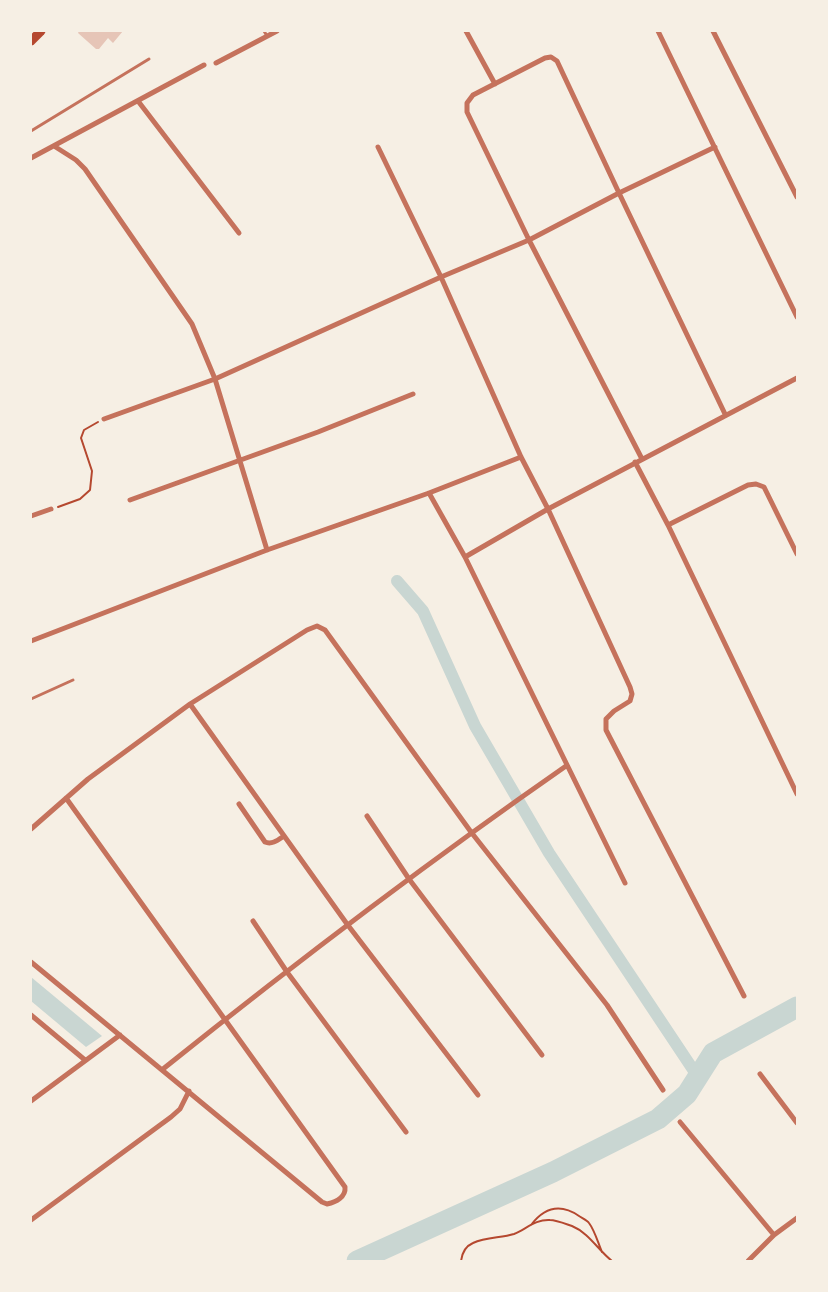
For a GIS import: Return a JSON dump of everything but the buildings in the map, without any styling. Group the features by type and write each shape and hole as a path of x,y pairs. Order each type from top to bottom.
{"main road":[{"path":"31,41 41,31"}],"street":[{"path":"216,63 266,34 277,31"},
{"path":"466,31 495,84"},
{"path":"658,31 797,317"},
{"path":"713,31 796,194"},
{"path":"642,459 529,240 467,112 467,103 473,95 544,58 552,57 557,61 725,414"},
{"path":"31,158 204,66"},
{"path":"138,101 239,233"},
{"path":"54,146 76,160 84,169 192,324 215,379 268,550"},
{"path":"378,147 441,277 521,457 548,509 632,694 630,701 614,711 606,719 606,730 744,996"},
{"path":"104,418 215,379 441,277 529,240 715,147"},
{"path":"465,557 635,462 797,378"},
{"path":"130,500 318,432 413,394"},
{"path":"31,641 268,550 428,493 521,457"},
{"path":"635,462 668,525 797,794"},
{"path":"668,525 748,485 756,484 764,487 797,554"},
{"path":"428,493 465,557 625,884"},
{"path":"31,516 51,509"},
{"path":"31,829 88,779 190,704 307,630 317,626 325,630 471,832 607,1004 663,1090"},
{"path":"190,704 347,924 478,1095"},
{"path":"163,1069 347,924 471,832 566,766"},
{"path":"31,962 322,1202 332,1203 346,1192 345,1187 66,798"},
{"path":"239,804 264,842 268,844 284,836"},
{"path":"367,816 409,879 542,1055"},
{"path":"253,921 287,972 406,1132"},
{"path":"31,1015 85,1060"},
{"path":"31,1101 120,1035"},
{"path":"760,1074 797,1123"},
{"path":"31,1220 172,1117 180,1109 189,1092"},
{"path":"680,1122 774,1235"},
{"path":"748,1261 774,1235 797,1218"}],"lane":[{"path":"31,131 149,59"},
{"path":"31,699 73,680"}],"path":[{"path":"51,509 80,499 90,490 92,471 81,438 84,430 104,418"},
{"path":"530,1226 540,1214 557,1208 572,1211 588,1222 604,1254"},
{"path":"461,1261 466,1248 473,1243 501,1238 517,1233 540,1221 550,1220 572,1226 585,1234 612,1261"}],"shaded area":[{"path":"31,977 102,1036 86,1047 31,1001"}],"waterway":[{"path":"397,581 423,611 475,726 549,853 698,1077"},
{"path":"357,1261 553,1172 658,1119 687,1094 713,1053 797,1007"}]}
